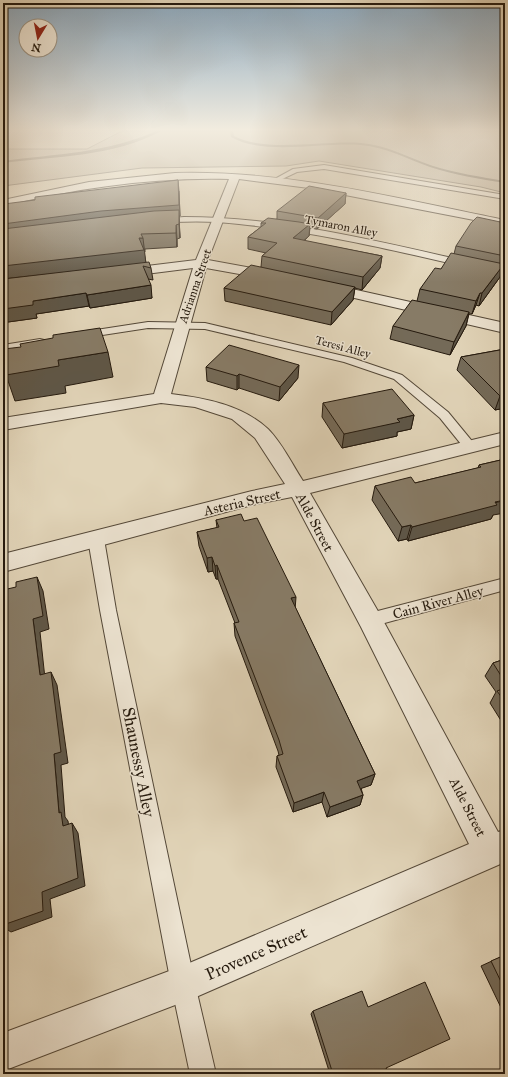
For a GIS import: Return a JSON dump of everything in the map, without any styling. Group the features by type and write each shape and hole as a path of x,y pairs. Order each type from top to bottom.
{"street":[{"path":"3,203 53,191 111,181"},
{"name":"Adrianna Street","path":"161,398 201,263 233,181"},
{"path":"283,181 505,223"},
{"path":"106,275 201,263 283,278"},
{"path":"313,285 505,328"},
{"name":"Alde Street","path":"3,424 161,398 197,402 238,415 262,434 298,489 497,848"},
{"name":"Asteria Street","path":"3,564 252,498 298,489 505,438"},
{"name":"Provence Street","path":"3,1052 183,984 497,848"}],"lane":[{"path":"410,181 505,197"},
{"name":"Tymaron Alley","path":"151,222 218,220 267,224 319,233 505,273"},
{"name":"Teresi Alley","path":"72,337 148,326 205,326 348,360 398,377 444,415 470,446"},
{"path":"3,348 49,341"},
{"name":"Shaunessy Alley","path":"96,539 108,610 183,984 203,1074"},
{"name":"Cain River Alley","path":"370,620 505,584"}],"shaded area":[{"path":"3,181 40,181 3,186"},
{"path":"445,181 505,181 505,193 481,187"}],"building":[{"path":"178,181 179,205 101,211 3,224 4,204 35,200 35,197"},
{"path":"309,186 346,193 318,218 277,211"},
{"path":"179,210 179,224 176,225 176,233 141,234 143,238 139,238 144,250 3,266 3,229 154,211"},
{"path":"477,217 505,223 505,256 456,246 471,223"},
{"path":"268,218 310,224 293,238 382,256 363,277 262,256 277,243 248,237 266,223 261,223"},
{"path":"451,253 504,264 482,293 480,293 476,301 420,289 435,268 441,269"},
{"path":"149,262 151,268 143,266 151,285 87,295 86,293 33,301 33,305 3,309 3,279"},
{"path":"251,265 355,287 332,312 224,288"},
{"path":"412,300 469,312 454,342 393,326"},
{"path":"100,328 108,352 58,360 59,366 6,375 4,349 21,347 20,344 53,338 53,335"},
{"path":"229,345 299,365 280,387 239,374 237,376 206,367"},
{"path":"505,349 505,395 500,396 461,357"},
{"path":"392,389 414,415 397,419 400,422 344,434 323,403"},
{"path":"505,459 505,500 495,502 497,505 412,527 411,525 402,527 375,486 411,477 415,483 481,467 479,465"},
{"path":"241,514 244,521 257,518 296,597 291,598 375,774 357,781 363,795 330,807 324,792 294,803 277,756 283,754 279,740 234,623 239,622 217,565 215,566 212,557 207,558 197,532 219,527 216,520"},
{"path":"37,577 43,616 33,619 40,675 51,672 61,752 54,754 59,813 61,812 63,826 72,823 78,878 42,892 43,911 3,925 3,590 16,587 16,582"},
{"path":"505,659 505,682 493,663"},
{"path":"505,688 505,702 497,691"},
{"path":"505,955 505,990 491,961"},
{"path":"425,982 450,1039 386,1068 388,1074 333,1074 313,1011 362,991 368,1007"}],"waterway":[{"path":"501,181 505,182"}]}
